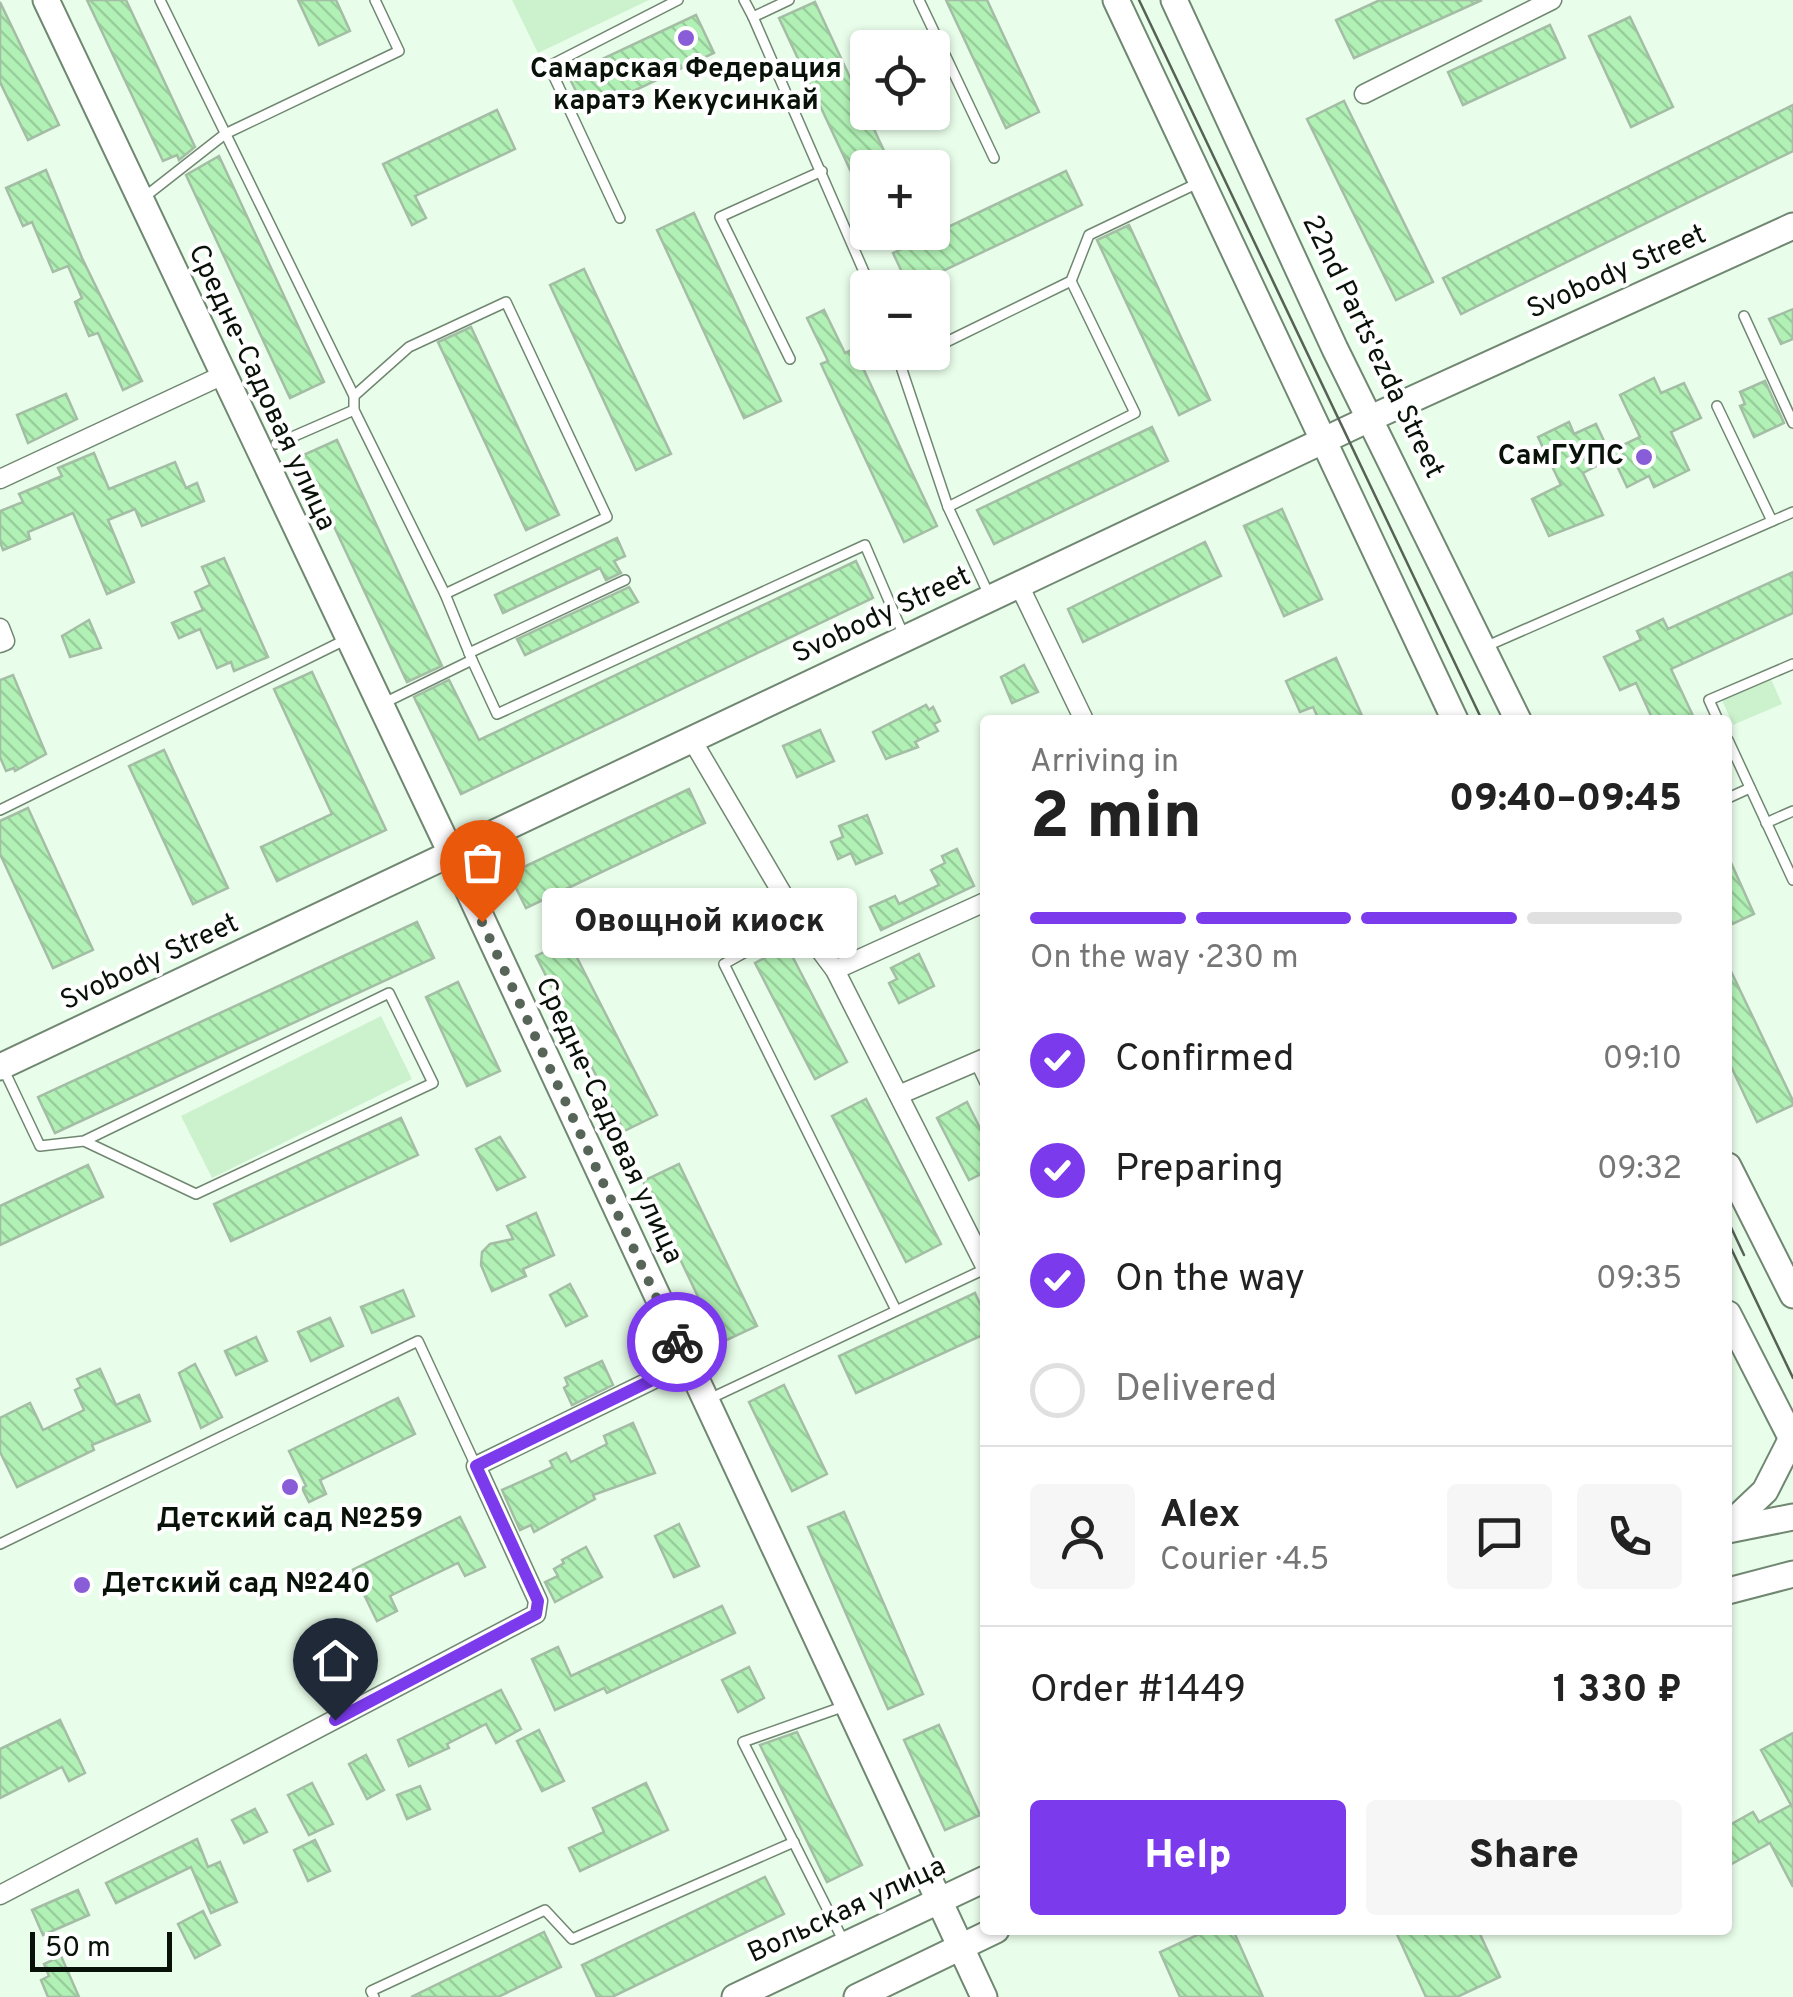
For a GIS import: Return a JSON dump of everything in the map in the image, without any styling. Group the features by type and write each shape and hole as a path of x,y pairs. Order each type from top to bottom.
{"main road":[{"name":"Средне-Садовая улица","path":"46,0 451,854 984,1997"},
{"path":"1116,0 1453,715"},
{"name":"22nd Parts'ezda Street","path":"1174,0 1516,715"},
{"name":"Svobody Street","path":"1,1066 1371,418 1793,226"},
{"path":"1732,1174 1793,1295"},
{"path":"1732,1322 1792,1440 1765,1491 1732,1524"},
{"path":"1732,1527 1793,1516"},
{"path":"1732,1590 1793,1574"},
{"name":"Вольская улица","path":"735,1997 980,1881"},
{"path":"858,1997 986,1935"}],"street":[{"path":"1364,94 1552,0"},
{"path":"0,479 221,376"},
{"path":"1020,585 1082,715"},
{"path":"0,628 5,641 0,643"},
{"path":"692,740 798,922 835,970 980,1257"},
{"path":"835,970 980,904"},
{"path":"901,1094 980,1060"},
{"path":"0,1895 536,1614 538,1601 476,1466 687,1363"}],"lane":[{"path":"160,0 354,396 354,410 445,594 497,714 865,545 905,639"},
{"path":"140,201 225,134 399,51 375,0"},
{"path":"620,218 549,66 678,0"},
{"path":"744,0 864,270"},
{"path":"753,17 788,0"},
{"path":"920,0 994,158"},
{"path":"790,360 720,217 822,171"},
{"path":"950,340 1071,280 1090,235 1200,182"},
{"path":"948,507 1135,412 1071,280"},
{"path":"354,396 408,347 506,302 608,517 445,594"},
{"path":"1744,316 1793,424"},
{"path":"903,370 948,507 990,598"},
{"path":"1717,406 1772,521"},
{"path":"276,444 354,410"},
{"path":"1484,647 1793,512"},
{"path":"380,705 625,580"},
{"path":"0,810 348,639"},
{"path":"1716,715 1708,700 1793,664"},
{"path":"1732,749 1793,880"},
{"path":"1732,796 1750,788"},
{"path":"1766,823 1793,811"},
{"path":"798,922 724,964 896,1310"},
{"path":"1,1066 40,1146 84,1141 388,993 432,1083 196,1194 84,1141"},
{"path":"705,1401 980,1269"},
{"path":"0,1544 418,1341 476,1466"},
{"path":"845,1706 743,1742 846,1945"},
{"path":"358,1997 373,1994 545,1910 572,1940 794,1842"}],"green space":[{"path":"512,0 649,0 538,53"},
{"path":"1771,679 1782,704 1733,725 1732,715 1722,700"},
{"path":"381,1016 412,1079 212,1178 181,1116"}],"building":[{"path":"87,0 126,0 195,147 179,160 177,155 163,161"},
{"path":"298,0 336,0 350,31 319,45"},
{"path":"946,0 987,0 1039,112 1006,128"},
{"path":"1380,0 1482,0 1354,58 1336,20"},
{"path":"0,2 59,125 28,140 0,82"},
{"path":"815,2 850,77 850,130 874,130 884,150 850,150 850,170 779,18"},
{"path":"696,15 714,53 587,113 568,75"},
{"path":"1630,17 1673,107 1631,127 1589,36"},
{"path":"1550,25 1565,58 1463,105 1448,72"},
{"path":"1344,101 1433,282 1396,300 1307,119"},
{"path":"1793,105 1793,151 1461,314 1443,278"},
{"path":"497,110 515,149 415,196 426,218 412,225 383,164"},
{"path":"219,156 324,382 290,398 186,175"},
{"path":"46,170 82,258 142,381 123,390 98,333 89,336 75,302 82,298 68,266 53,272 32,222 23,226 6,188"},
{"path":"1066,171 1082,205 945,270 901,270 893,253 950,250 950,226"},
{"path":"694,213 781,401 744,418 657,230"},
{"path":"1129,225 1210,400 1179,415 1097,240"},
{"path":"584,269 671,454 636,470 550,285"},
{"path":"1793,309 1793,339 1781,344 1769,319"},
{"path":"824,310 845,353 850,351 850,370 864,370 937,526 904,542 821,364 828,361 807,318"},
{"path":"471,327 559,515 526,530 438,342"},
{"path":"1654,378 1661,393 1684,383 1701,418 1671,432 1689,470 1654,487 1649,476 1627,487 1610,451 1640,437 1620,395"},
{"path":"1765,381 1784,423 1754,437 1740,406 1745,404 1740,392"},
{"path":"66,394 77,419 28,443 17,415"},
{"path":"1569,422 1574,434 1596,424 1612,458 1583,473 1603,515 1549,536 1532,499 1561,485 1538,437"},
{"path":"1152,427 1168,461 994,544 977,510"},
{"path":"337,440 442,666 407,682 301,456"},
{"path":"94,453 109,489 175,462 186,488 197,483 204,501 142,526 135,509 108,520 134,582 107,594 73,513 28,532 30,539 3,550 0,542 0,511 23,502 19,494 62,476 58,468"},
{"path":"1282,509 1322,599 1284,616 1244,526"},
{"path":"617,538 625,556 614,561 621,573 606,580 600,568 503,613 495,595"},
{"path":"1205,542 1221,576 1083,642 1068,609"},
{"path":"224,558 268,657 234,671 231,662 217,668 200,629 179,638 172,623 203,610 195,592 210,585 202,567"},
{"path":"856,561 873,598 461,794 414,697 449,680 479,740"},
{"path":"1793,572 1793,613 1671,669 1693,715 1651,715 1636,683 1620,690 1604,657 1641,640 1637,631 1663,619 1668,629"},
{"path":"629,587 638,602 525,655 517,639"},
{"path":"89,620 101,648 70,657 62,636"},
{"path":"1336,658 1362,715 1317,715 1313,707 1300,712 1286,681"},
{"path":"1024,665 1038,692 1012,703 1001,677"},
{"path":"312,672 386,830 277,881 261,847 332,814 274,689"},
{"path":"13,675 46,754 15,771 6,771 0,757 0,680"},
{"path":"926,705 929,710 933,707 940,721 934,724 938,731 915,742 918,747 886,759 873,732"},
{"path":"820,730 834,761 797,777 783,746"},
{"path":"164,750 228,888 193,904 129,766"},
{"path":"689,789 705,823 526,908 509,874"},
{"path":"28,808 93,950 53,968 0,854 0,821"},
{"path":"867,815 882,853 856,864 851,853 838,859 831,842 843,837 839,826"},
{"path":"957,849 974,886 881,930 870,907 895,896 899,904 939,885 931,870 945,863 942,856"},
{"path":"1732,865 1754,914 1732,924"},
{"path":"417,922 434,958 55,1133 38,1097"},
{"path":"568,940 657,1115 624,1131 536,956"},
{"path":"787,946 847,1062 815,1079 755,963"},
{"path":"919,954 934,986 899,1003 889,983 897,979 891,968"},
{"path":"1732,973 1793,1101 1793,1105 1757,1122 1732,1069"},
{"path":"458,982 500,1071 467,1086 426,997"},
{"path":"866,1099 941,1244 906,1262 832,1116"},
{"path":"967,1102 980,1128 980,1174 969,1180 937,1118"},
{"path":"401,1118 418,1155 231,1241 214,1204"},
{"path":"500,1137 525,1177 497,1190 476,1149"},
{"path":"679,1164 757,1326 720,1343 643,1181"},
{"path":"88,1165 103,1197 0,1245 0,1206"},
{"path":"536,1213 554,1255 523,1269 526,1276 492,1291 481,1265 482,1252 490,1244 513,1239 507,1226"},
{"path":"570,1284 587,1316 566,1326 550,1295"},
{"path":"403,1290 414,1316 372,1333 361,1307"},
{"path":"975,1293 980,1304 980,1336 856,1393 839,1356"},
{"path":"330,1318 343,1346 311,1361 298,1332"},
{"path":"256,1337 267,1361 236,1375 225,1351"},
{"path":"602,1361 613,1385 572,1405 564,1388 568,1385 565,1378"},
{"path":"195,1364 222,1417 201,1428 179,1373"},
{"path":"100,1369 116,1405 139,1395 150,1421 92,1445 94,1450 17,1487 0,1452 0,1418 30,1403 43,1430 84,1410 75,1390 81,1387 77,1379"},
{"path":"784,1385 827,1474 792,1491 749,1402"},
{"path":"398,1398 415,1434 320,1480 326,1494 309,1502 302,1488 306,1486 289,1451"},
{"path":"633,1423 655,1473 593,1495 595,1499 534,1532 531,1525 520,1530 502,1490 553,1467 550,1461 566,1453 571,1462 607,1444 604,1436"},
{"path":"844,1512 923,1694 888,1709 808,1527"},
{"path":"460,1517 485,1567 465,1576 458,1563 390,1596 397,1611 377,1621 352,1570"},
{"path":"679,1524 699,1566 674,1577 655,1536"},
{"path":"586,1547 602,1577 555,1602 545,1582 558,1576 554,1569 564,1563 562,1560"},
{"path":"722,1606 735,1633 607,1693 604,1688 555,1710 532,1659 558,1647 571,1676"},
{"path":"749,1667 764,1698 738,1712 722,1680"},
{"path":"501,1690 521,1729 496,1743 486,1724 447,1744 449,1748 409,1766 398,1740"},
{"path":"60,1720 85,1773 69,1781 62,1767 0,1798 0,1749"},
{"path":"939,1725 980,1815 945,1830 904,1740"},
{"path":"539,1730 564,1781 542,1791 517,1741"},
{"path":"797,1732 862,1865 827,1882 760,1745"},
{"path":"1793,1733 1793,1887 1770,1843 1732,1864 1732,1824 1753,1812 1759,1822 1791,1805 1761,1750"},
{"path":"366,1755 384,1790 367,1799 349,1764"},
{"path":"312,1783 333,1824 309,1835 288,1795"},
{"path":"646,1783 668,1830 580,1871 569,1848 604,1832 593,1808"},
{"path":"420,1786 430,1809 407,1819 397,1795"},
{"path":"255,1809 267,1832 244,1843 232,1820"},
{"path":"197,1839 208,1867 220,1862 237,1902 211,1913 191,1867 116,1903 106,1883"},
{"path":"315,1840 330,1871 308,1881 294,1850"},
{"path":"765,1877 784,1914 612,1997 597,1997 582,1965"},
{"path":"78,1890 89,1915 43,1935 32,1910"},
{"path":"203,1911 220,1945 195,1958 178,1924"},
{"path":"544,1932 561,1967 498,1997 411,1997"},
{"path":"1197,1935 1235,1935 1263,1997 1180,1997 1160,1952"},
{"path":"1397,1935 1480,1935 1500,1977 1457,1997 1426,1997"},
{"path":"61,1956 79,1997 48,1997 41,1980 49,1976 44,1964"}],"tram line":[{"path":"1139,0 1480,715"},
{"path":"1732,1230 1744,1255"},
{"path":"1732,1250 1793,1378"}],"way so far":[{"path":"482,922 677,1342"}],"place":[{"name":"Самарская Федерация каратэ Кекусинкай","path":"686,38"},
{"name":"СамГУПС","path":"1644,457"},
{"name":"Овощной киоск","path":"482,922"},
{"name":"Детский сад №259","path":"290,1487"},
{"name":"Детский сад №240","path":"82,1585"}],"route":[{"path":"335,1720 536,1614 538,1601 476,1466 687,1363 677,1342"}]}
